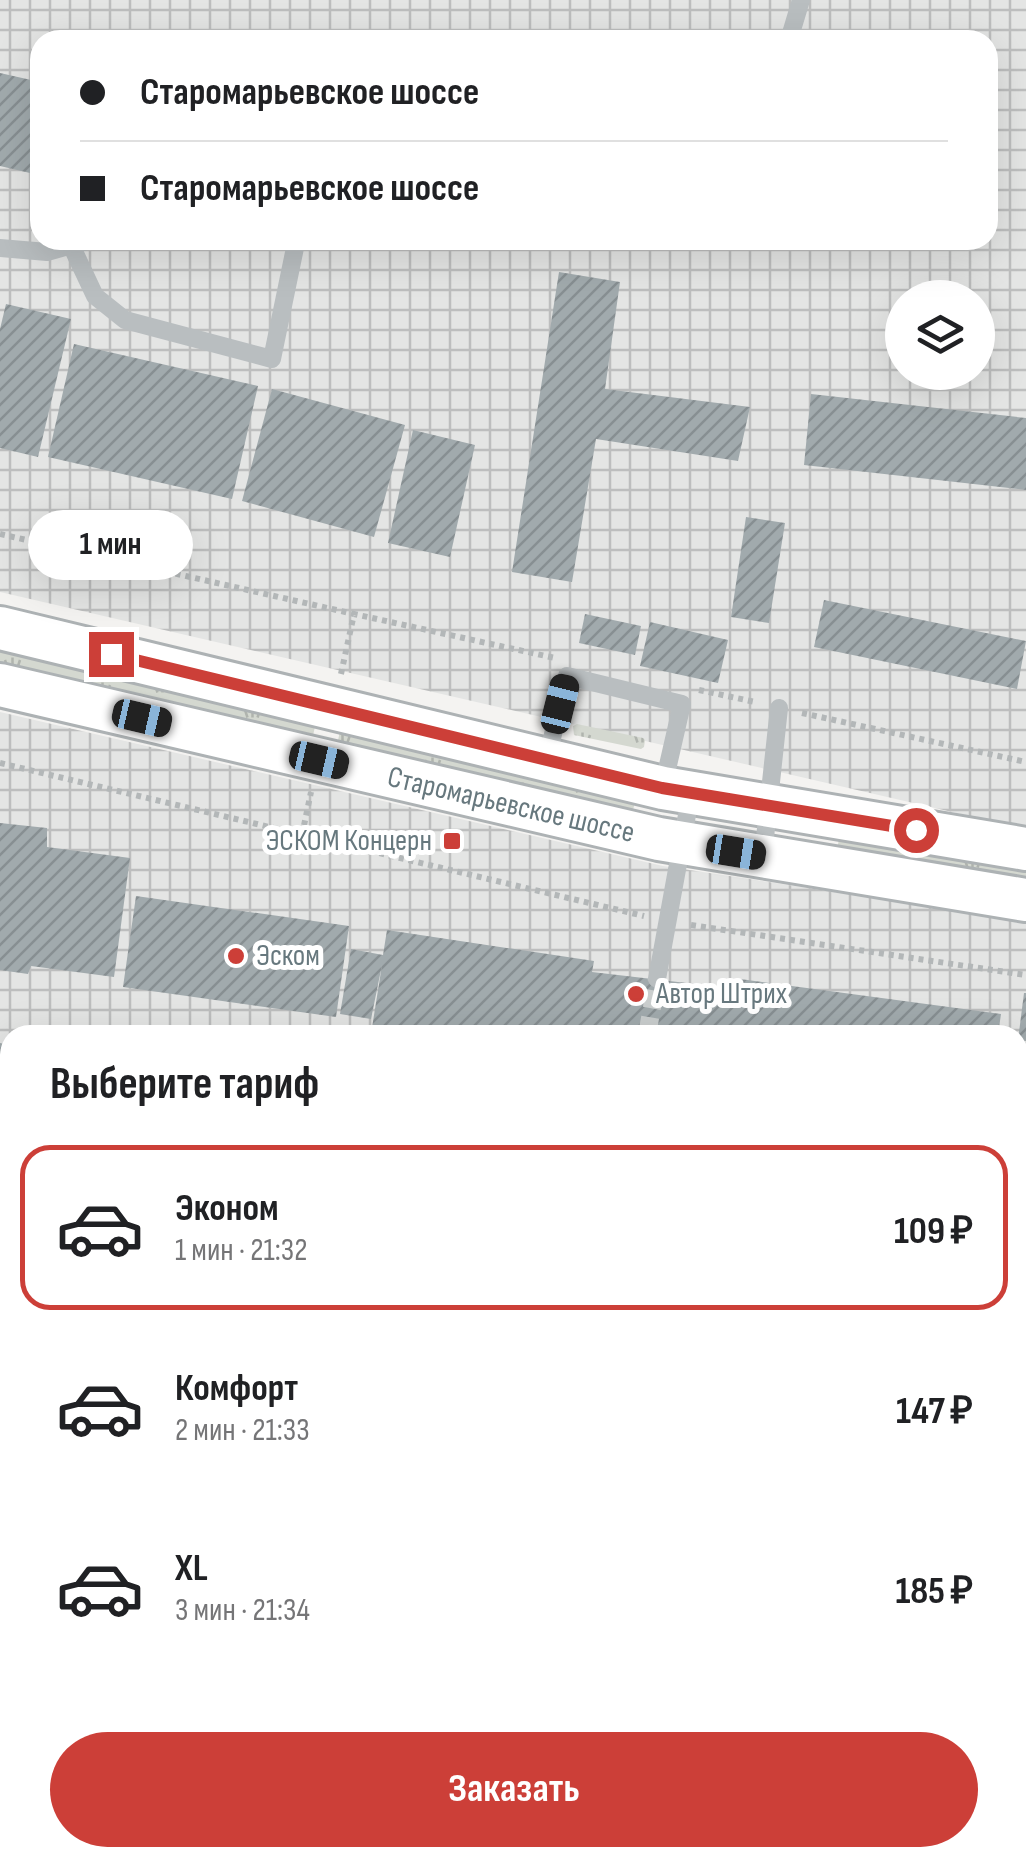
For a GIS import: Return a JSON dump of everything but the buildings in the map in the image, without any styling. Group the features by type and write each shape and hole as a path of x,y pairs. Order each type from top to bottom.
{"main road":[{"name":"Старомарьевское шоссе","path":"0,628 677,790 1026,849"},
{"name":"Старомарьевское шоссе","path":"0,685 682,843 1026,900"}],"lane":[{"path":"792,30 801,0"},
{"path":"0,248 55,250"},
{"path":"73,250 95,296 125,320 272,359 295,250"},
{"path":"547,759 567,676 682,704 677,790 682,843 657,979"},
{"path":"762,856 779,708"}],"path":[{"path":"0,534 354,614"},
{"path":"0,763 667,922 1026,975"}],"shaded area":[{"path":"0,0 1026,0 1026,829 0,592"},
{"path":"0,712 663,866 1026,921 1026,1025 0,1025"}],"green space":[{"path":"0,643 317,718 311,744 0,670"},
{"path":"341,726 635,802 632,814 336,750"},
{"path":"573,726 643,738 644,747 574,735"},
{"path":"843,834 1026,865 1026,888 837,850"}],"tunnel":[{"path":"649,1025 657,979"}],"place":[{"name":"ЭСКОМ Концерн","path":"452,841"},
{"name":"Эском","path":"236,956"},
{"name":"Автор Штрих","path":"636,994"}],"route":[{"path":"111,654 662,788 916,830"}]}
